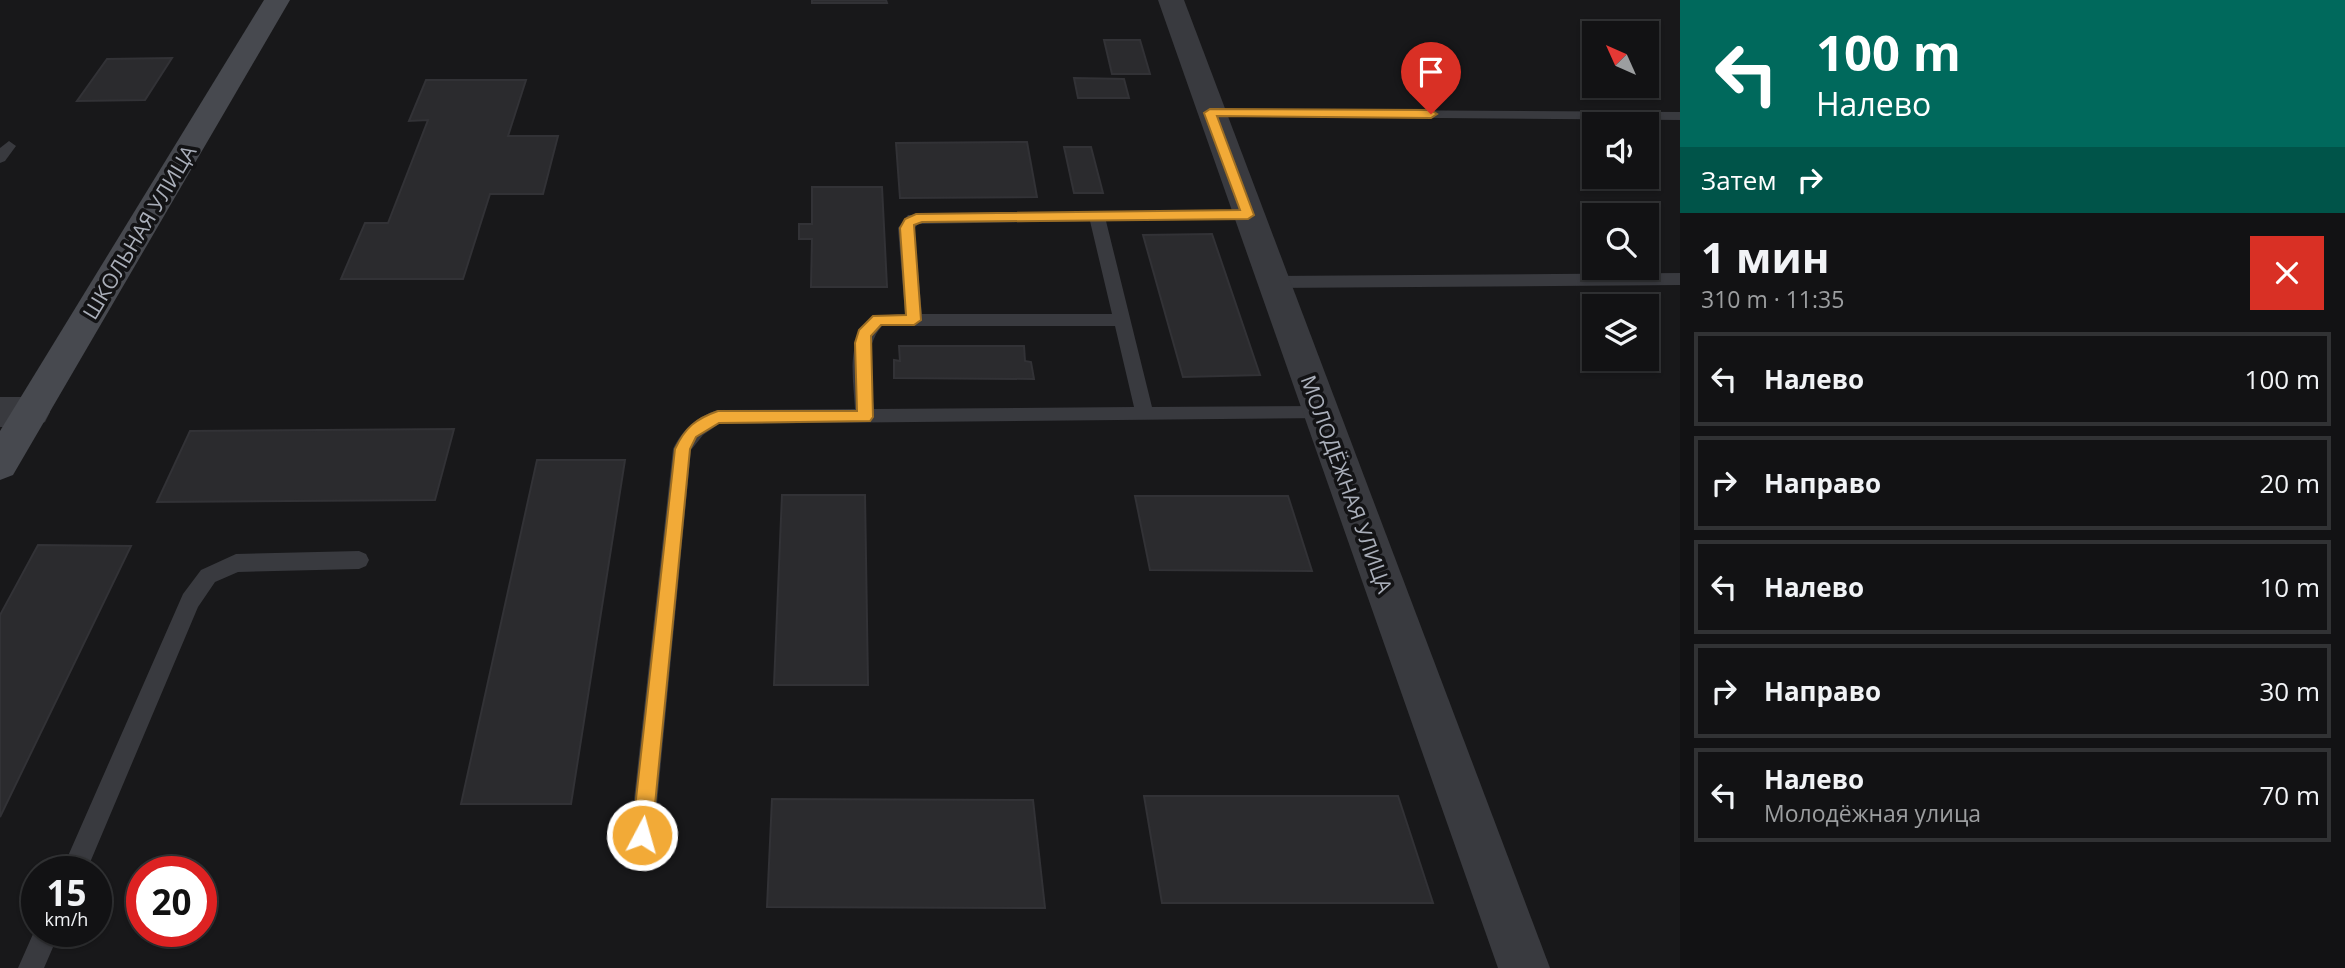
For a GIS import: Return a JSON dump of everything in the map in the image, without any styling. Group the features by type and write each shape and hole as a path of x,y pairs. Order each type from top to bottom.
{"street":[{"name":"ШКОЛЬНАЯ УЛИЦА","path":"0,464 16,412 277,0"},
{"name":"МОЛОДЁЖНАЯ УЛИЦА","path":"1171,0 1524,968"}],"lane":[{"path":"1210,113 1680,116"},
{"path":"914,320 906,228 914,219 1248,215"},
{"path":"1097,216 1145,414"},
{"path":"1272,282 1680,279"},
{"path":"865,417 862,343 864,334 878,320 1122,320"},
{"path":"642,835 682,449 691,433 703,423 718,417 1321,413"},
{"path":"80,856 190,601 208,576 236,563 359,560"},
{"path":"31,968 40,947"}],"building":[{"path":"812,0 886,0 887,3 812,3"},
{"path":"1104,40 1140,40 1150,74 1112,74"},
{"path":"172,58 145,100 77,101 107,59"},
{"path":"1074,78 1124,79 1129,98 1078,98"},
{"path":"426,80 526,80 508,136 558,136 543,194 490,194 463,279 341,279 365,223 388,223 428,120 409,121"},
{"path":"1027,142 1037,197 900,198 896,143"},
{"path":"1064,147 1091,147 1103,193 1074,193"},
{"path":"812,187 882,187 887,287 811,287 812,239 799,239 799,224 812,224"},
{"path":"1212,234 1260,375 1183,377 1143,235"},
{"path":"899,346 1024,346 1025,361 1031,362 1034,379 894,378 894,360 900,361"},
{"path":"454,429 435,500 157,502 190,431"},
{"path":"537,460 625,460 571,804 461,804"},
{"path":"782,495 865,495 868,685 774,685"},
{"path":"1135,496 1288,496 1312,571 1150,570"},
{"path":"38,545 131,546 0,817 0,615"},
{"path":"1144,796 1398,796 1433,903 1162,903"},
{"path":"772,799 1033,800 1045,908 767,907"}],"route":[{"path":"642,835 682,449 691,433 703,423 718,417 865,417 862,343 864,334 878,320 914,320 906,228 910,222 920,217 1248,215 1210,113 1431,114"}]}
